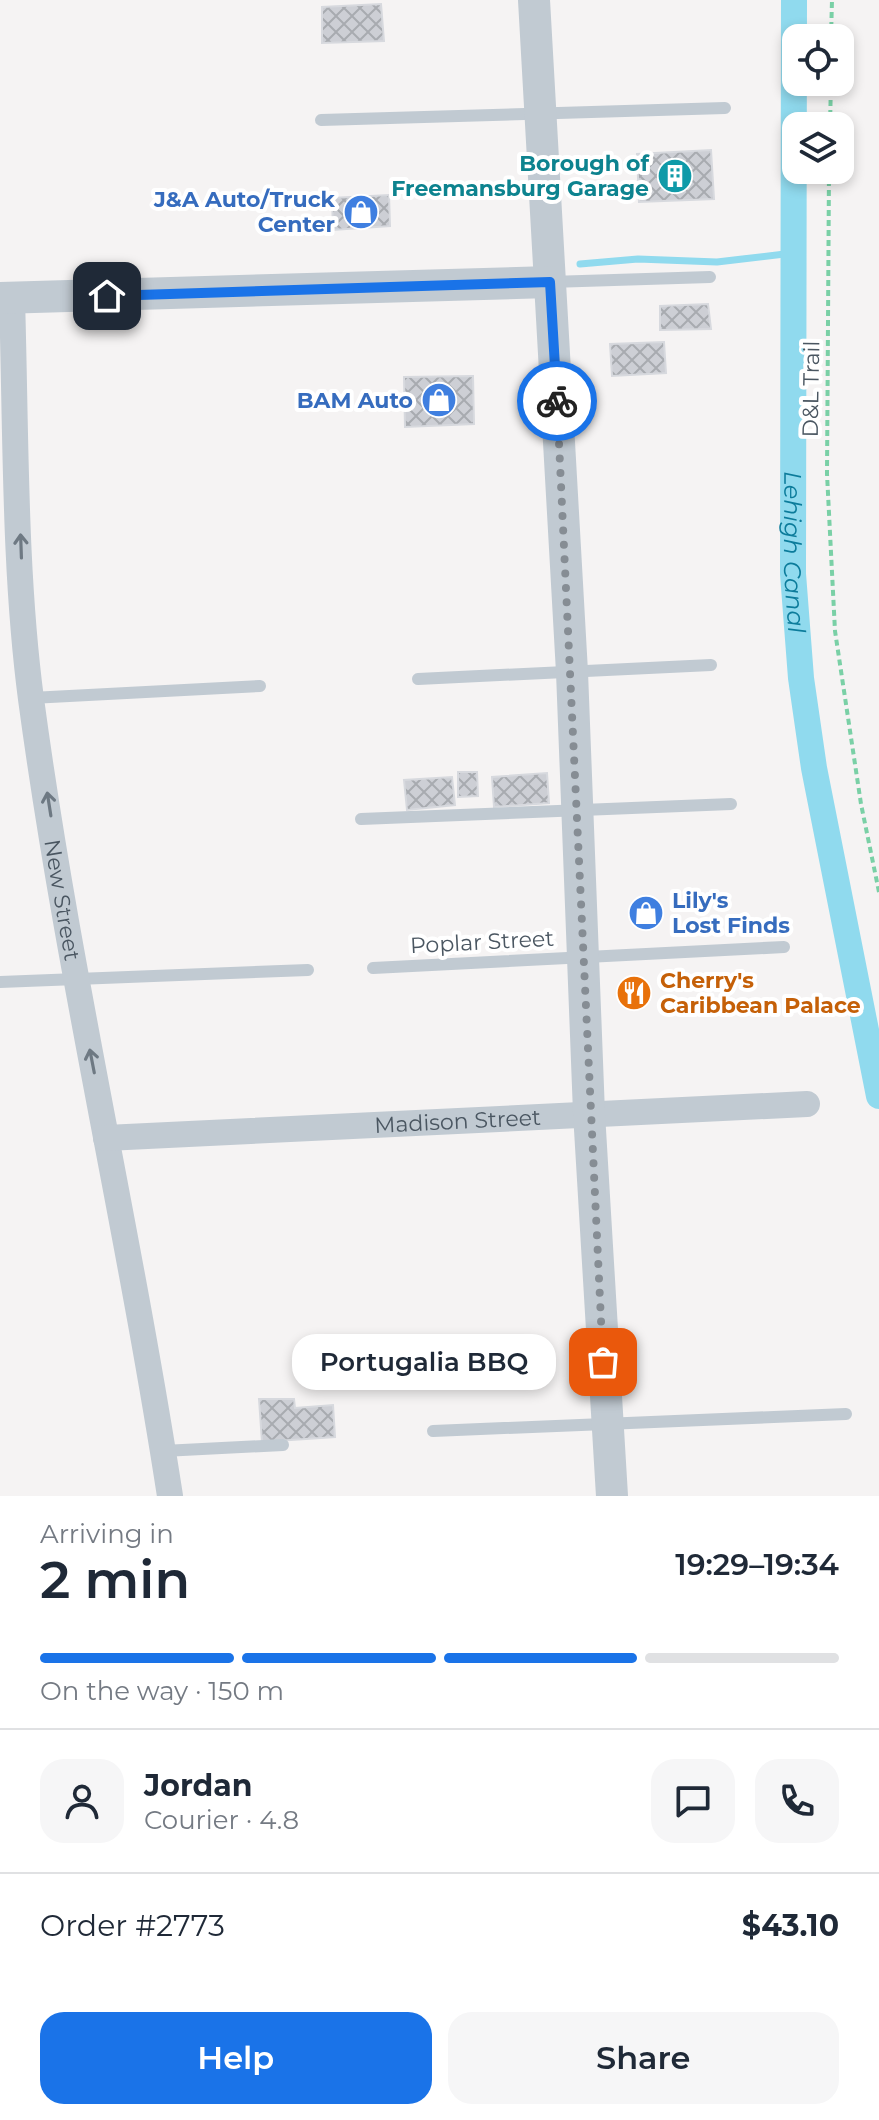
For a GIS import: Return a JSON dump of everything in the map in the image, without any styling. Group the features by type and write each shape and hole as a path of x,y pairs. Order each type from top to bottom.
{"street":[{"path":"534,0 572,672 589,1113 612,1496"},
{"path":"6,298 550,282"},
{"name":"New Street","path":"6,298 9,478 31,698 76,978 170,1496"},
{"name":"Madison Street","path":"106,1138 807,1104"}],"lane":[{"path":"321,120 725,108"},
{"path":"550,282 710,277"},
{"path":"418,679 711,665"},
{"path":"31,698 260,686"},
{"path":"361,819 731,804"},
{"name":"Poplar Street","path":"373,968 784,947"},
{"path":"0,982 308,970"},
{"path":"433,1431 846,1414"},
{"path":"163,1451 283,1445"}],"path":[{"path":"831,24 832,0"},
{"name":"D&L Trail","path":"829,184 827,474 835,631 861,804 879,892"}],"building":[{"path":"381,4 384,41 322,43 322,7"},
{"name":"Borough of Freemansburg Garage","path":"711,150 714,199 639,202 637,154"},
{"name":"J&A Auto/Truck Center","path":"389,195 390,226 333,230 332,198"},
{"path":"708,304 711,329 660,330 660,306"},
{"path":"664,342 666,373 612,376 610,344"},
{"name":"BAM Auto","path":"473,376 474,424 405,427 404,377"},
{"path":"458,772 477,772 478,796 458,797"},
{"path":"547,773 549,803 494,807 492,777"},
{"path":"452,777 455,805 407,810 404,780"},
{"path":"259,1399 294,1399 295,1408 333,1405 335,1437 262,1442"}],"waterway":[{"name":"Lehigh Canal","path":"794,0 793,574 801,678 814,768 879,1096"},
{"path":"580,264 638,259 717,262 793,253"}],"way so far":[{"path":"557,401 603,1362"}],"place":[{"name":"Borough of Freemansburg Garage","path":"675,176"},
{"name":"J&A Auto/Truck Center","path":"361,212"},
{"name":"BAM Auto","path":"439,400"},
{"name":"Lily's Lost Finds","path":"646,913"},
{"name":"Cherry's Caribbean Palace","path":"634,993"},
{"name":"Portugalia BBQ","path":"603,1362"}],"route":[{"path":"107,296 550,282 557,401"}]}
